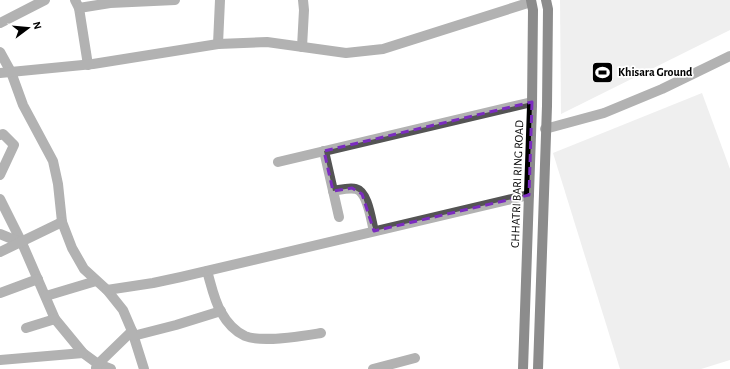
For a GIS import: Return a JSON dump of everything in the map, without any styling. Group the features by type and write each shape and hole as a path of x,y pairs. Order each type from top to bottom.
{"main road":[{"path":"538,369 548,9 546,0"},
{"name":"CHHATRI BARI RING ROAD","path":"523,369 534,10 531,1"}],"street":[{"path":"0,23 44,0"},
{"path":"88,65 77,4 175,0"},
{"path":"218,44 220,0"},
{"path":"302,47 304,10 303,0"},
{"path":"0,73 88,65 218,44 267,42 346,53 383,48 531,1"},
{"path":"0,52 10,72 23,105 53,161 58,184 62,222 72,248 84,269 107,290 123,310 144,369"},
{"path":"545,129 604,113 662,89 730,56"},
{"path":"278,162 532,102"},
{"path":"0,135 3,134 14,145 0,175"},
{"path":"324,151 339,217"},
{"path":"333,191 352,188 358,189 367,204 374,231"},
{"path":"107,290 153,283 207,271 529,195"},
{"path":"0,199 22,243 55,319 83,353 97,366 111,369"},
{"path":"0,252 22,243 62,222"},
{"path":"0,234 22,243"},
{"path":"207,271 221,311 231,326 245,336 258,339 321,333"},
{"path":"0,294 38,279"},
{"path":"46,296 96,281"},
{"path":"97,366 132,333 176,325 221,311"},
{"path":"26,328 55,319"},
{"path":"0,360 83,353"},
{"path":"374,369 415,358"}],"highlighted area":[{"path":"532,102 529,195 374,231 362,194 352,188 333,191 324,151"}],"shaded area":[{"name":"Khisara Ground","path":"560,0 730,0 730,30 561,114"},
{"path":"702,93 730,169 730,360 701,369 620,369 553,153"}],"place":[{"name":"Khisara Ground","path":"603,72"}]}
